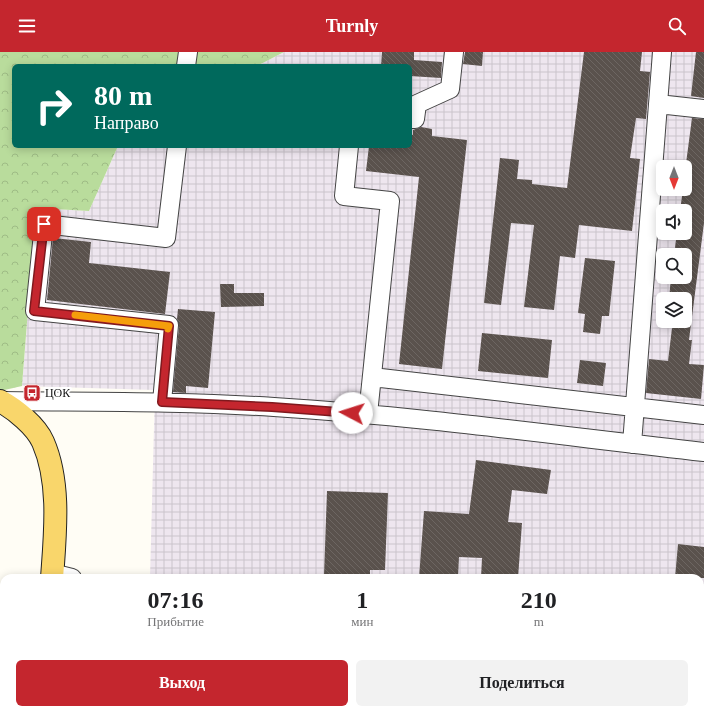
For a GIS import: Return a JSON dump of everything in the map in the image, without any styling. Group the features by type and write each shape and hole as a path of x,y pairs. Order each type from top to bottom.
{"main road":[{"path":"0,401 22,416 43,441 54,476 58,574"}],"street":[{"path":"186,64 188,52"},
{"path":"412,119 415,119 417,104 450,89 454,52"},
{"path":"632,444 662,52"},
{"path":"658,104 704,110"},
{"path":"158,402 169,326 34,311 44,224 166,238 177,148"},
{"path":"349,148 344,196 390,201 368,414"},
{"path":"372,377 704,415"},
{"path":"0,401 158,402 272,407 368,414 704,452"}],"shaded area":[{"path":"284,52 704,52 704,574 150,574 155,390 22,386 36,208 89,211 117,148 412,148 412,64 261,64"}],"green space":[{"path":"0,52 284,52 261,64 12,64 12,148 117,148 89,211 36,208 22,386 0,391"}],"building":[{"path":"382,52 414,52 414,60 442,62 441,78 412,76 412,64 381,64"},
{"path":"465,52 483,52 482,66 463,64"},
{"path":"584,52 642,52 640,71 650,72 646,119 636,118 630,158 640,159 632,231 579,225 575,258 560,256 554,310 524,307 534,225 511,223 501,305 484,303 500,158 519,160 517,179 532,180 532,184 567,188"},
{"path":"696,52 704,52 704,98 691,96"},
{"path":"692,118 704,119 704,223 692,317 692,292 670,292 670,284 692,284 692,248 675,248 676,240 692,240 692,204 681,204 682,196 692,196 692,160 686,160"},
{"path":"421,127 432,129 432,136 467,140 442,369 399,364 419,177 366,171 369,148 412,148 413,130"},
{"path":"53,238 91,242 89,263 170,272 165,314 47,300"},
{"path":"585,258 615,261 609,316 602,316 600,334 583,332 585,314 578,313"},
{"path":"220,284 234,284 234,293 264,293 264,306 221,307"},
{"path":"178,309 215,312 208,388 186,386 186,393 173,392 179,326 177,319"},
{"path":"672,328 691,328 689,340 692,340 689,364 704,365 701,399 646,393 649,359 668,361"},
{"path":"482,333 552,340 548,378 478,371"},
{"path":"580,360 606,363 603,386 577,383"},
{"path":"476,460 551,470 547,494 512,490 508,522 522,523 518,574 481,574 482,558 459,557 458,574 419,574 424,511 469,514"},
{"path":"327,491 388,493 385,570 370,570 370,574 324,574"},
{"path":"678,544 704,547 704,574 675,574"}],"slow traffic":[{"path":"75,315 169,326 168,329"}],"place":[{"name":"ЦОК","path":"32,393"}],"route":[{"path":"44,224 34,311 169,326 162,402 272,407 352,413"}]}
